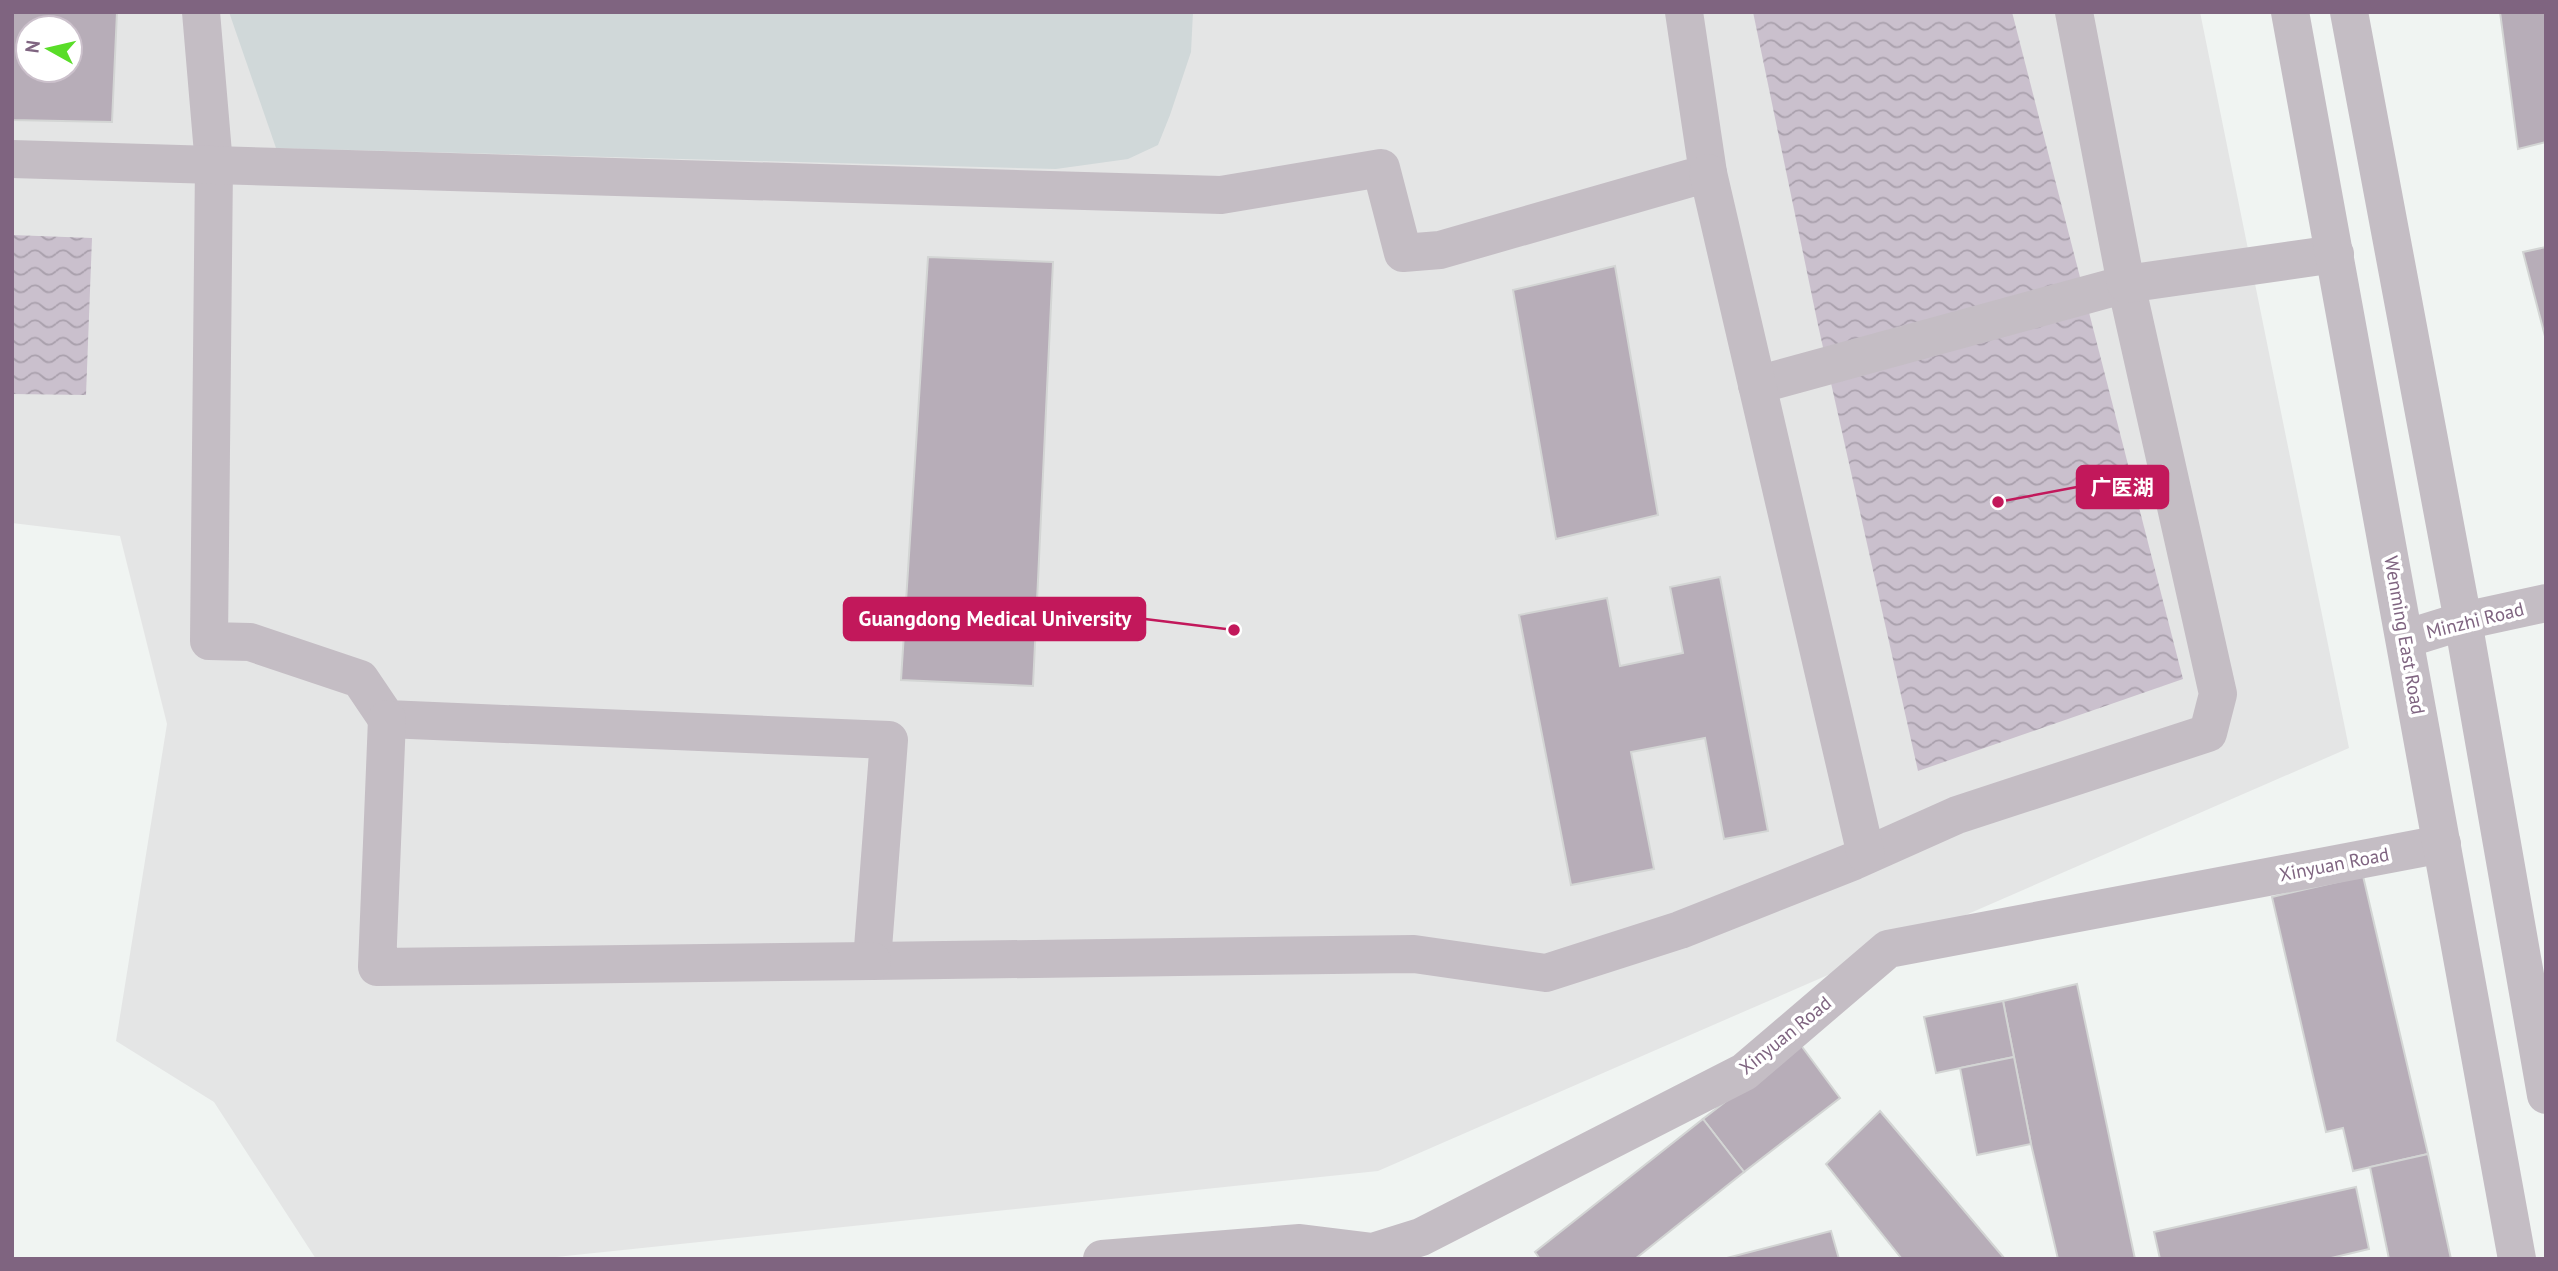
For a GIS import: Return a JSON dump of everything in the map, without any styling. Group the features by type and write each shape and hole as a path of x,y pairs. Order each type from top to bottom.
{"street":[{"path":"201,12 214,165 209,641 250,642 360,680 387,719 377,967 1413,954 1546,973 1679,930 1866,855 1957,815 2208,733 2218,694 2126,284 2074,12"},
{"path":"1684,12 1708,173 1866,855"},
{"name":"Wenming East Road","path":"2290,12 2517,1259"},
{"path":"2349,12 2463,621 2546,1095"},
{"path":"12,159 1221,195 1381,168 1403,253 1440,250 1708,173"},
{"path":"1757,385 2126,284 2335,254"},
{"name":"Minzhi Road","path":"2406,639 2463,621 2546,603"},
{"path":"387,719 889,740 872,961"},
{"name":"Xinyuan Road","path":"1102,1259 1300,1243 1373,1252 1421,1237 1744,1072 1888,949 2442,844"}],"shaded area":[{"path":"12,12 2200,12 2349,748 1378,1171 537,1259 316,1259 214,1102 116,1041 167,724 120,536 12,523"},
{"path":"229,12 1193,12 1191,52 1158,145 1128,159 1056,169 276,148"}],"water":[{"path":"1753,12 2012,12 2183,679 1918,771 1818,325"},
{"path":"12,235 92,238 86,395 12,394"}],"building":[{"path":"12,12 117,12 112,122 12,120"},
{"path":"2500,12 2546,12 2546,142 2518,149"},
{"path":"2546,247 2546,340 2523,252"},
{"path":"928,257 1053,262 1033,686 901,680"},
{"path":"1615,266 1658,515 1556,539 1513,290"},
{"path":"1720,577 1768,831 1724,839 1705,738 1631,752 1654,869 1571,885 1519,615 1607,598 1620,666 1683,653 1670,587"},
{"path":"2363,876 2428,1154 2353,1171 2343,1128 2326,1132 2272,897"},
{"path":"2077,984 2135,1259 2058,1259 2031,1144 2003,1001"},
{"path":"2003,1001 2014,1057 1936,1073 1924,1017"},
{"path":"1800,1044 1840,1098 1744,1172 1703,1119"},
{"path":"2014,1057 2031,1144 1977,1155 1960,1068"},
{"path":"1880,1111 2005,1259 1902,1259 1826,1164"},
{"path":"1703,1119 1744,1172 1635,1259 1540,1259 1535,1252"},
{"path":"2428,1154 2451,1259 2389,1259 2370,1167"},
{"path":"2356,1187 2369,1249 2327,1259 2160,1259 2154,1232"},
{"path":"1831,1231 1839,1259 1723,1259"}],"place":[{"name":"广医湖","path":"1998,502"},
{"name":"Guangdong Medical University","path":"1234,630"}]}
